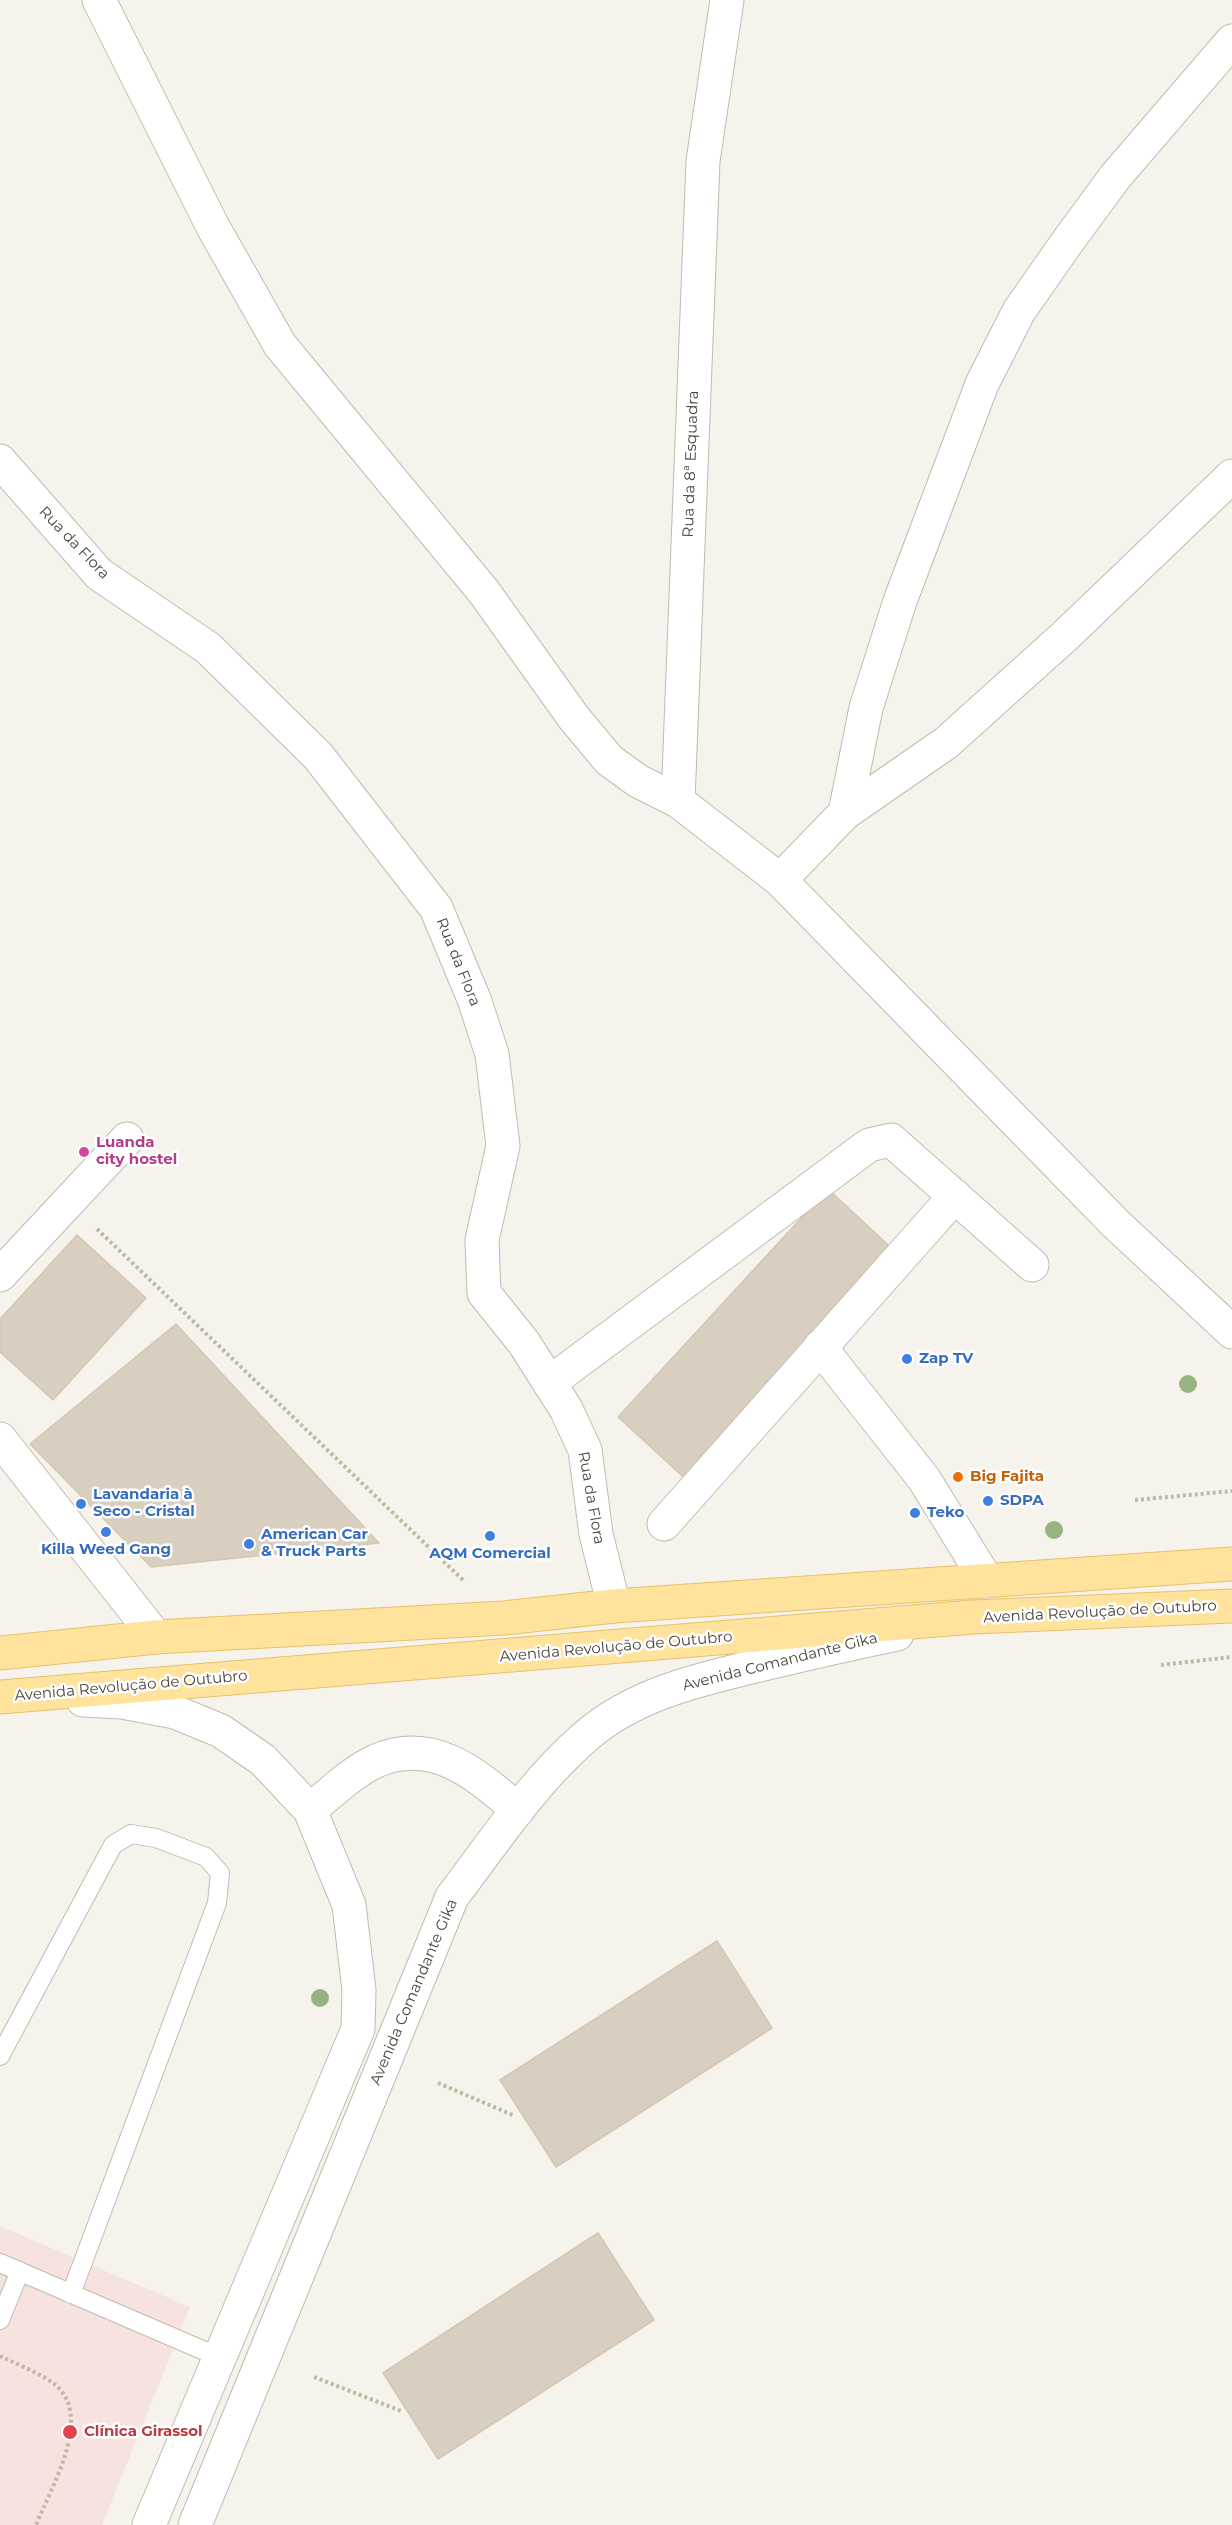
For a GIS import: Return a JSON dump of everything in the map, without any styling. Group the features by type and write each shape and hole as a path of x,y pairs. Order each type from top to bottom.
{"main road":[{"path":"0,1653 156,1637 504,1618 614,1606 1232,1564"},
{"name":"Avenida Revolução de Outubro","path":"6,1696 973,1617 1232,1606"}],"street":[{"path":"99,0 213,227 280,345 484,592 574,718 609,760 638,781 678,801 780,880 1116,1224 1232,1332"},
{"name":"Rua da 8ª Esquadra","path":"678,801 703,161 727,0"},
{"path":"845,813 866,708 900,601 987,373 1019,310 1108,186 1232,41"},
{"name":"Rua da Flora","path":"0,461 99,574 208,648 318,756 436,908 474,999 492,1054 503,1146 482,1239 484,1293 524,1343 566,1409 585,1450 596,1534 614,1606"},
{"path":"780,880 845,813 946,743 1065,636 1232,476"},
{"path":"0,1275 127,1139"},
{"path":"549,1383 869,1145 891,1140 1032,1265"},
{"path":"664,1524 956,1197"},
{"path":"820,1347 924,1479 987,1581"},
{"path":"0,1439 156,1637"},
{"name":"Avenida Comandante Gika","path":"195,2525 452,1898 552,1768 585,1736 615,1714 684,1683 973,1617"},
{"path":"6,1696 122,1702 175,1712 221,1731 263,1760 310,1810 349,1905 360,1990 358,2029 149,2525"},
{"path":"310,1810 375,1762 402,1753 426,1754 454,1762 482,1779 518,1810"}],"lane":[{"path":"0,2056 113,1845 131,1834 156,1838 206,1857 220,1873 217,1903 71,2294"},
{"path":"0,2263 221,2358"},
{"path":"0,2320 20,2271"}],"path":[{"path":"69,1202 504,1618"},
{"path":"1135,1500 1232,1491"},
{"path":"1161,1665 1232,1657"},
{"path":"438,2083 515,2116"},
{"path":"0,2356 52,2381 63,2394 71,2410 73,2428 68,2445 36,2525"},
{"path":"315,2377 401,2411"}],"shaded area":[{"name":"Clínica Girassol","path":"0,2226 190,2307 102,2525 0,2525"}],"building":[{"path":"828,1189 900,1256 691,1484 618,1417"},
{"path":"77,1235 146,1298 53,1400 0,1352 0,1319"},
{"path":"176,1324 379,1543 151,1567 30,1444"},
{"path":"717,1941 772,2028 556,2167 500,2080"},
{"path":"598,2233 654,2320 438,2459 383,2373"}],"place":[{"name":"Luanda city hostel","path":"84,1152"},
{"name":"Zap TV","path":"907,1359"},
{"name":"Big Fajita","path":"958,1477"},
{"name":"SDPA","path":"988,1501"},
{"name":"Lavandaria à Seco - Cristal","path":"81,1504"},
{"name":"Teko","path":"915,1513"},
{"name":"Killa Weed Gang","path":"106,1532"},
{"name":"AQM Comercial","path":"490,1536"},
{"name":"American Car & Truck Parts","path":"249,1544"},
{"name":"Clínica Girassol","path":"70,2432"}]}
